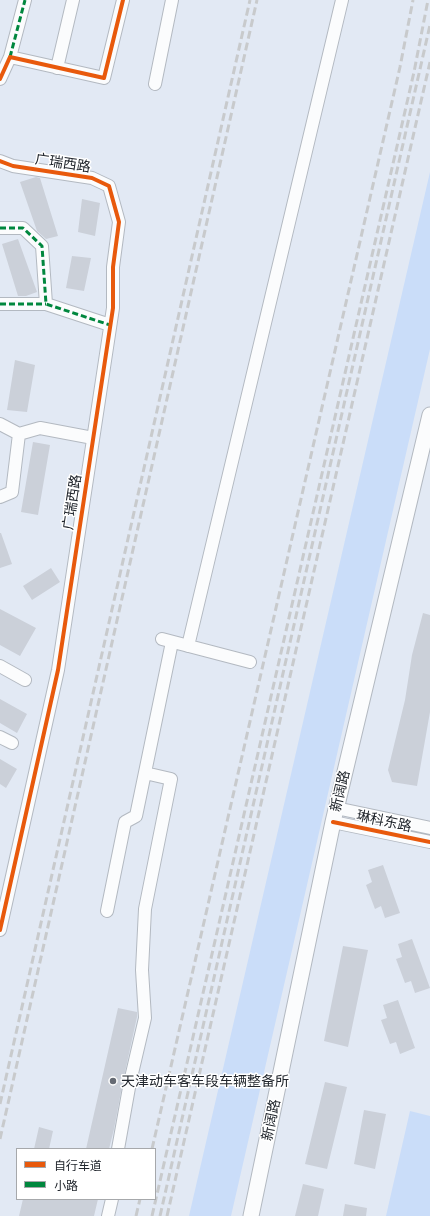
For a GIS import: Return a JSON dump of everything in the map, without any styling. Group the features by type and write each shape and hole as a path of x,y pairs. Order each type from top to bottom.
{"main road":[{"name":"新阔路","path":"251,1216 335,815 430,415"}],"street":[{"path":"0,79 10,57 25,0"},
{"path":"57,68 74,0"},
{"path":"10,57 104,78 123,0"},
{"path":"155,84 172,0"},
{"path":"188,646 342,0"},
{"name":"广瑞西路","path":"0,161 13,166 92,178 109,186 119,222 114,267 113,308 58,670 0,930"},
{"path":"0,228 23,228 42,246 46,304"},
{"path":"0,304 46,304 110,324"},
{"path":"0,424 19,434 40,428 93,438"},
{"path":"0,497 12,492 19,434"},
{"path":"107,911 125,822 136,816 145,774 167,641 250,662"},
{"path":"0,666 25,680"},
{"path":"0,737 12,743"},
{"path":"118,1148 130,1082 145,1018 142,970 145,909 171,779 145,774"},
{"name":"琳科东路","path":"335,815 430,828"},
{"name":"琳科东路","path":"335,815 430,842"},
{"path":"108,1216 112,1200"}],"shaded area":[{"path":"430,172 430,349 231,1216 189,1216"},
{"path":"410,1111 430,1116 430,1216 386,1216"}],"building":[{"path":"36,177 40,178 58,236 46,239 37,231 20,182"},
{"path":"82,199 100,203 95,236 78,232"},
{"path":"18,239 37,292 26,296 18,296 2,244"},
{"path":"72,256 91,258 84,291 66,288"},
{"path":"15,360 35,365 27,412 7,410"},
{"path":"33,442 50,445 38,515 21,512"},
{"path":"0,533 12,564 0,568"},
{"path":"51,568 60,582 32,600 23,586"},
{"path":"0,609 36,628 20,656 0,645"},
{"path":"423,613 430,615 430,712 417,786 392,782 388,770 405,700 412,655"},
{"path":"0,699 27,714 17,733 0,723"},
{"path":"0,759 17,769 6,788 0,784"},
{"path":"383,865 400,913 385,918 381,906 375,909 366,885 372,882 368,870"},
{"path":"412,939 430,988 415,993 411,981 405,983 396,959 402,957 398,944"},
{"path":"343,946 368,950 348,1047 324,1041"},
{"path":"398,1000 415,1048 400,1054 396,1042 390,1044 381,1020 387,1018 383,1005"},
{"name":"天津动车客车段车辆整备所","path":"118,1008 137,1012 109,1148 86,1148"},
{"path":"325,1082 347,1087 327,1169 305,1164"},
{"path":"364,1110 386,1114 375,1169 354,1164"},
{"path":"39,1127 53,1131 49,1148 34,1148"},
{"path":"303,1184 324,1189 318,1216 295,1216"},
{"path":"23,1200 98,1200 94,1216 19,1216"},
{"path":"345,1204 367,1208 366,1216 343,1216"}],"railway":[{"path":"0,1104 250,0"},
{"path":"0,1139 257,0"},
{"path":"152,1148 400,67 413,0"},
{"path":"156,1199 414,72 428,0"},
{"path":"160,1216 430,25"},
{"path":"167,1216 430,62"},
{"path":"136,1216 140,1200"},
{"path":"152,1216 156,1200"}],"marked path":[{"path":"10,57 25,0"},
{"path":"0,228 23,228 42,246 46,304 110,325"},
{"path":"0,304 46,304"}],"cycle path":[{"path":"0,79 10,57 104,78 123,0"},
{"path":"0,161 13,166 92,178 109,186 119,222 113,267 113,308 58,670 0,930"},
{"path":"333,822 430,842"}],"place":[{"name":"天津动车客车段车辆整备所","path":"113,1081"}]}
